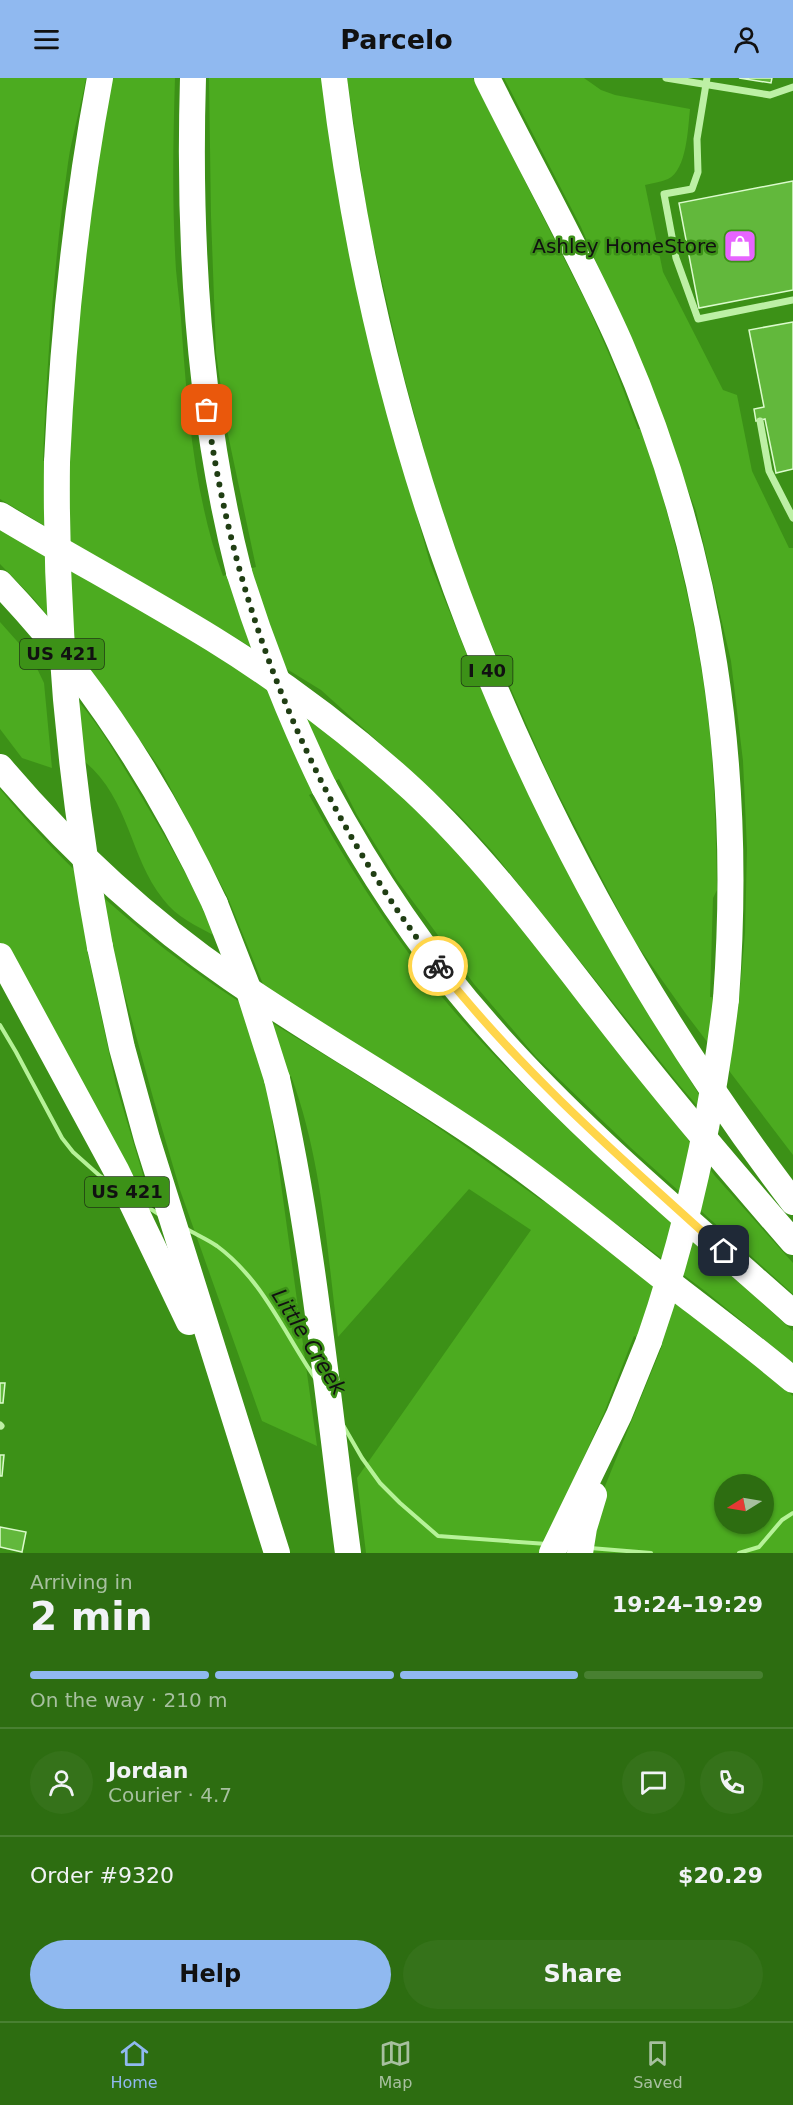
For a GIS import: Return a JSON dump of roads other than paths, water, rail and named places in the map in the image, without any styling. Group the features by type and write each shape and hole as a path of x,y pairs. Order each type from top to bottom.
{"highway":[{"path":"100,78 82,178 72,254 63,350 57,462 57,569 66,715 77,810 100,947 122,1048 147,1139 239,1435"},
{"path":"193,78 192,181 199,335 205,394 218,478 239,572 276,681 324,787 398,912 487,1025 587,1127 793,1313"},
{"name":"I 40","path":"334,78 342,143 360,248 398,409 440,546 490,678 548,808 614,933 727,1113 793,1202"},
{"path":"487,78 581,259 620,344 656,433 688,536 707,617 727,758 731,854 730,949 716,1081 700,1162 677,1254 649,1341 619,1415 552,1553"},
{"path":"0,515 164,609 268,675 342,729 415,792 448,825 511,896 688,1120 793,1242"},
{"name":"US 421","path":"0,583 69,662 125,740 174,820 215,904 249,991 278,1079 289,1129 306,1229 348,1553"},
{"path":"0,767 82,856 139,908 182,942 270,1004 490,1145 716,1318 793,1380"},
{"name":"US 421","path":"0,956 116,1170 167,1274 239,1435 277,1553"},
{"path":"580,1553 584,1528 619,1415"}],"lane":[{"path":"666,78 706,81 770,95 793,87"},
{"path":"706,81 698,139 698,172 692,189 664,194 676,258 698,319 793,300"},
{"path":"760,421 770,471 793,518"}],"waterway":[{"name":"Little Creek","path":"0,1025 62,1138 73,1152 110,1182"},
{"name":"Little Creek","path":"146,1206 160,1215"},
{"name":"Little Creek","path":"185,1228 217,1246 247,1275 272,1308 315,1378"},
{"name":"Little Creek","path":"343,1425 380,1483 438,1536 547,1544"},
{"name":"Little Creek","path":"739,1553 759,1547 782,1520 793,1513"},
{"name":"Little Creek","path":"590,1548 651,1553"}],"place":[{"name":"Ashley HomeStore","path":"740,246"}]}
